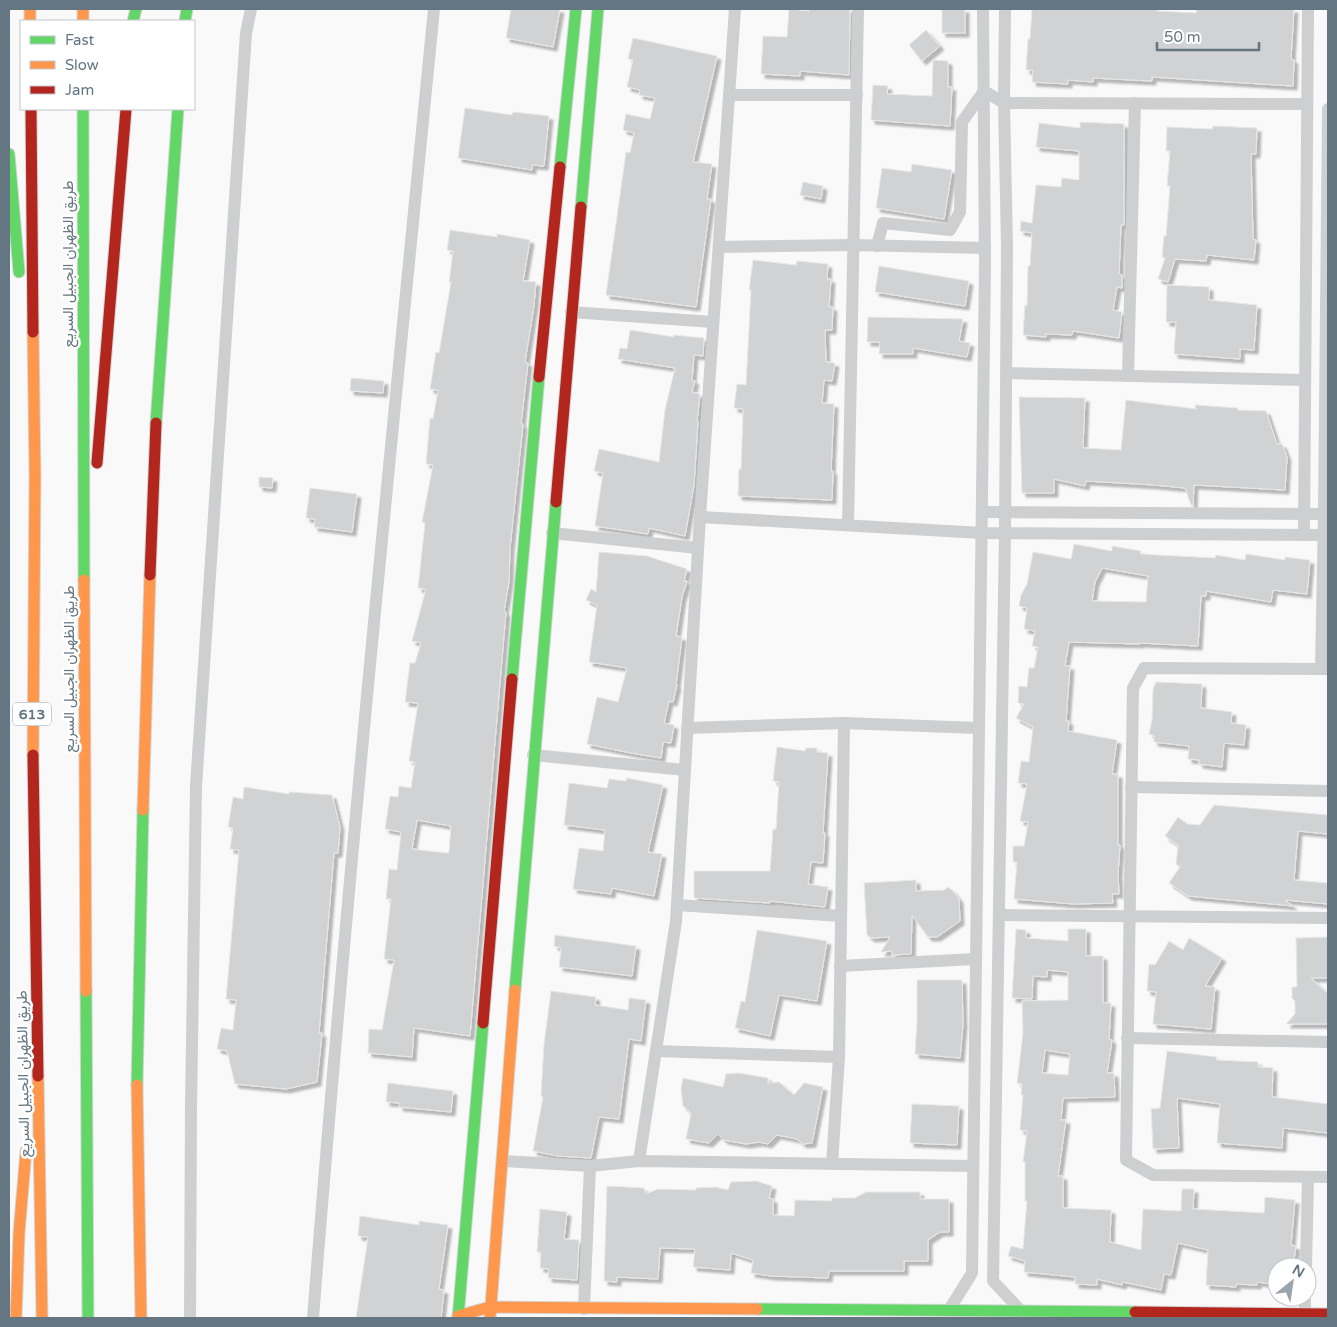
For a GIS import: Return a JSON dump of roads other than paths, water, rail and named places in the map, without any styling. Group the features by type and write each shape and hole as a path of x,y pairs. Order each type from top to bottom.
{"main road":[{"path":"576,9 528,484 461,1317 490,1312 584,1309 900,1314 949,1310 1328,1314"},
{"path":"490,1312 533,755 598,9"},
{"name":"طريق الظهران الجبيل السريع","path":"31,110 35,475 32,705 42,1318"},
{"name":"طريق الظهران الجبيل السريع","path":"83,110 88,1318"},
{"path":"84,622 126,110"},
{"path":"141,1318 137,1107 145,700 155,438 178,110"},
{"path":"9,154 19,281"},
{"path":"22,310 35,475"},
{"path":"16,1318 19,1233 38,1009"}],"street":[{"path":"190,1318 196,786 246,33 251,9"},
{"path":"313,1318 331,1096 402,326 434,9"},
{"path":"639,1161 676,921 700,517 735,9"},
{"path":"848,525 858,9"},
{"path":"949,1310 972,1273 985,248 983,9"},
{"path":"1005,9 1004,102 1007,247 1005,533 993,1281 1021,1311"},
{"path":"1304,535 1308,9"},
{"path":"984,91 1004,102 1307,104"},
{"path":"877,246 883,224 950,230 960,212 962,122 984,91"},
{"path":"729,95 857,95"},
{"path":"1128,376 1135,103"},
{"path":"1328,108 1324,669 1144,668 1132,688 1126,1160 1153,1176 1328,1177"},
{"path":"718,247 854,245 985,248"},
{"path":"571,312 713,322"},
{"path":"1006,373 1305,380"},
{"path":"982,512 1326,514"},
{"path":"700,517 982,533 1326,535"},
{"path":"552,533 698,548"},
{"path":"687,728 844,723 978,728"},
{"path":"832,1164 839,1057 844,723"},
{"path":"533,755 685,770"},
{"path":"1131,787 1328,791"},
{"path":"677,905 841,916"},
{"path":"999,915 1328,918"},
{"path":"840,966 975,959"},
{"path":"1127,1038 1328,1042"},
{"path":"656,1051 839,1057"},
{"path":"503,1162 590,1166 639,1161 973,1166"},
{"path":"584,1309 590,1166"},
{"path":"1306,1257 1308,1177"},
{"path":"1305,1307 1305,1314"}]}
